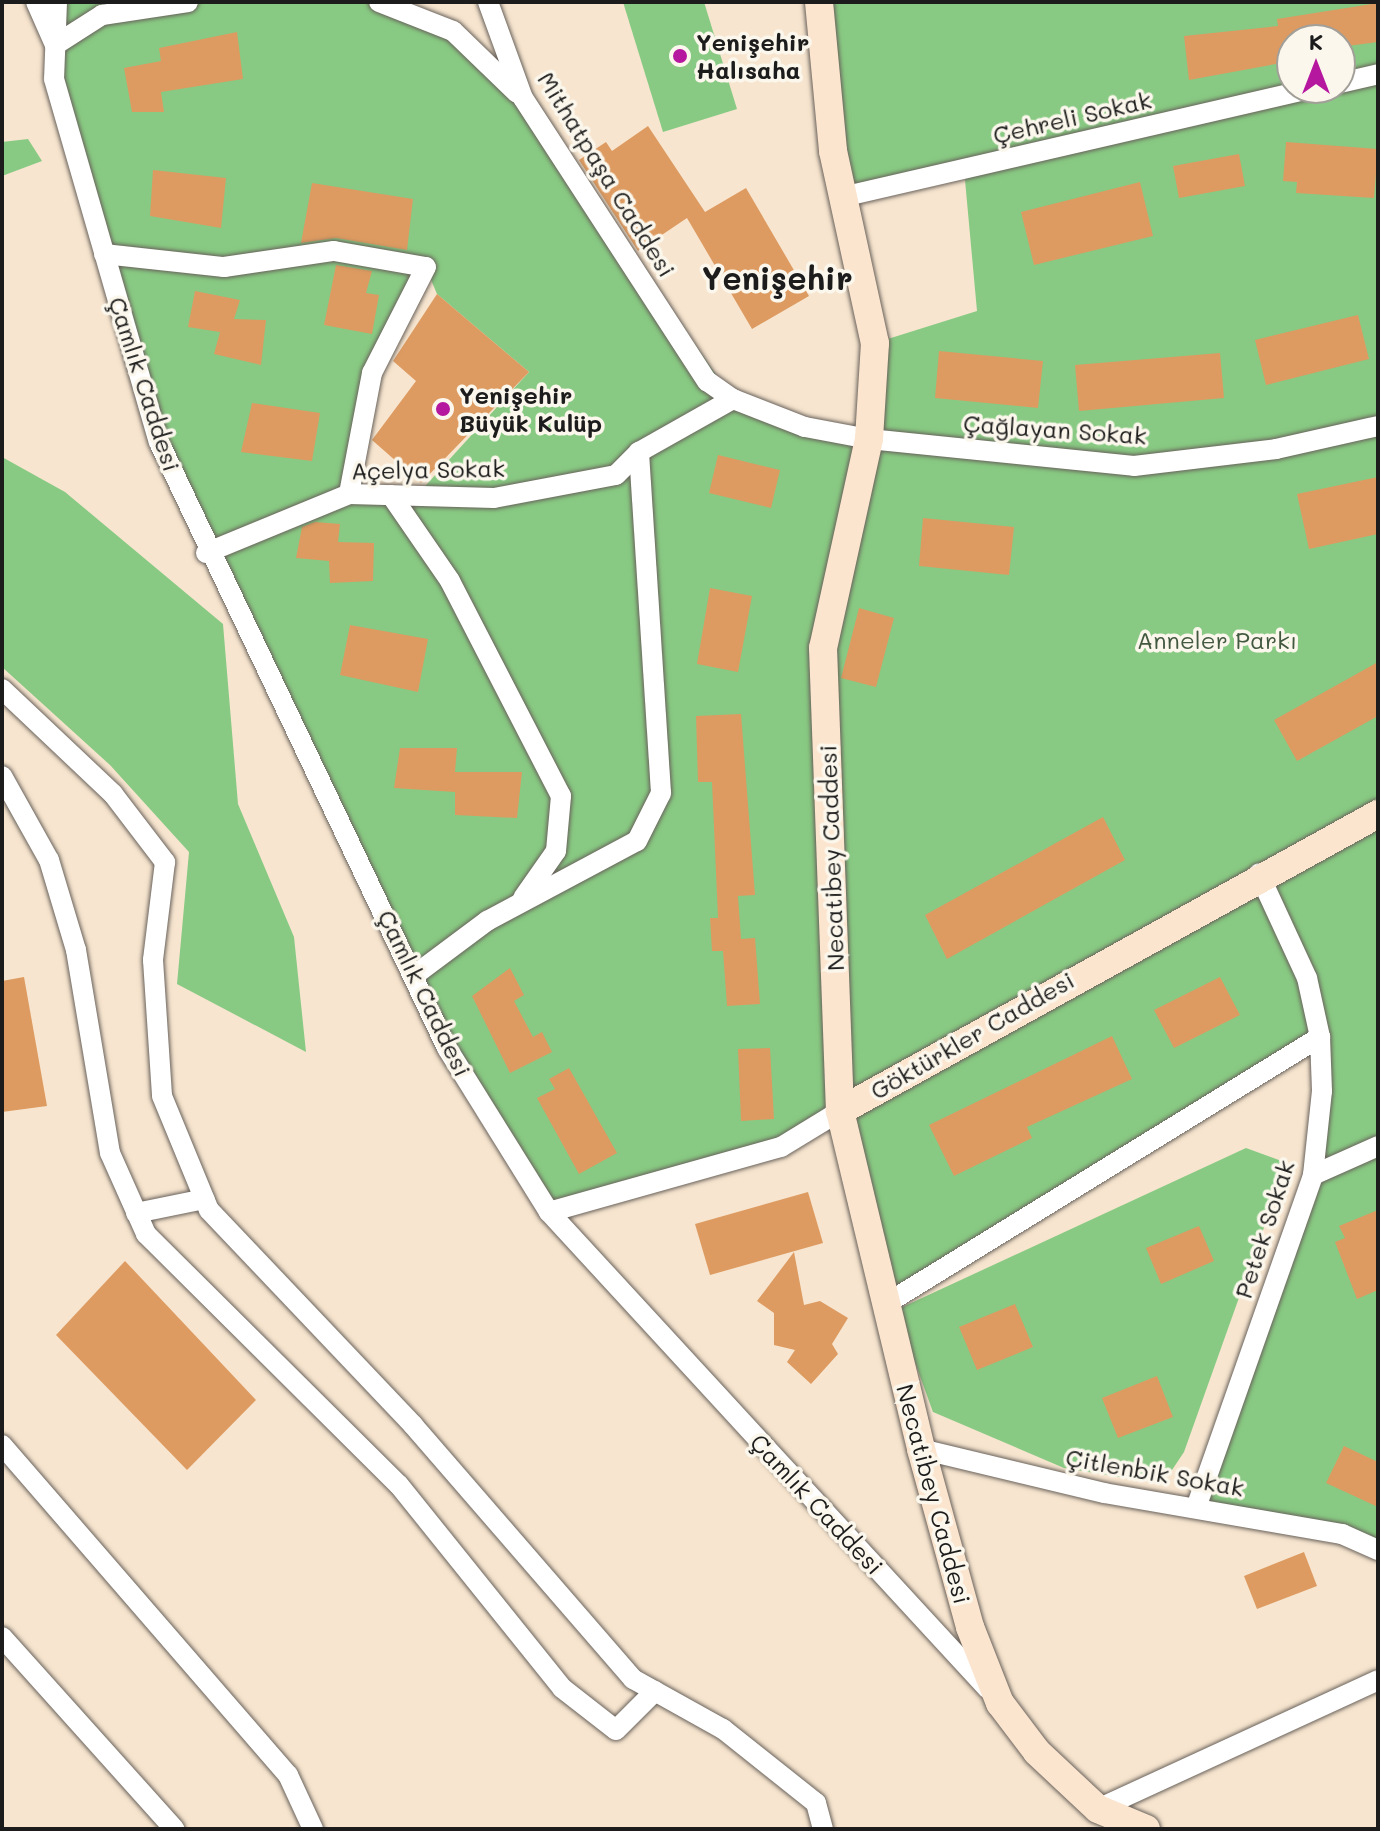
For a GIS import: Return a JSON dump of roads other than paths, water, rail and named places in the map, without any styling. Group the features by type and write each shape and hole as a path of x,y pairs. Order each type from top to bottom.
{"street":[{"path":"36,2 55,45 102,15 188,2"},
{"name":"Çamlık Caddesi","path":"57,2 54,79 159,442 206,553 416,974 447,1048 549,1212 1000,1703 1037,1752 1098,1809 1146,1829"},
{"path":"379,2 453,31 523,98"},
{"name":"Mithatpaşa Caddesi","path":"488,2 523,98 707,381 733,399 805,427 869,439"},
{"name":"Necatibey Caddesi","path":"819,2 823,91 842,197 875,343 869,439 823,648 840,1111 884,1305 921,1449 970,1627 1000,1703"},
{"path":"1356,79 1378,74"},
{"name":"Çehreli Sokak","path":"842,197 1276,97"},
{"path":"104,254 224,267 334,251 426,267 372,373 349,494"},
{"name":"Açelya Sokak","path":"206,553 349,494 494,498 616,475 639,452 733,399"},
{"name":"Çağlayan Sokak","path":"869,439 1134,466 1276,449 1378,426"},
{"path":"487,921 637,841 661,793 639,452"},
{"path":"391,495 450,581 561,796 556,851 528,895 416,974"},
{"path":"3,691 113,794 165,862 153,960 162,1096 205,1199 633,1679 723,1729 816,1803 823,1829"},
{"path":"2,776 49,860 76,950 110,1153 146,1234 399,1485 562,1688 616,1730 655,1691"},
{"name":"Göktürkler Caddesi","path":"549,1212 781,1147 1259,874 1378,814"},
{"name":"Petek Sokak","path":"1197,1505 1313,1175 1320,1037 1307,978 1259,874"},
{"path":"884,1305 1320,1037"},
{"path":"1313,1175 1378,1146"},
{"path":"136,1213 205,1199"},
{"path":"4,1449 288,1775 304,1824"},
{"name":"Çitlenbik Sokak","path":"921,1449 1104,1493 1197,1505 1342,1534 1378,1550"},
{"path":"2,1637 174,1829"},
{"path":"1098,1809 1378,1680"}],"place":[{"name":"Yenişehir Halısaha","path":"680,56"},
{"name":"Yenişehir Büyük Kulüp","path":"443,409"}],"district":[{"name":"Yenişehir","path":"777,277"}],"park label":[{"name":"Anneler Parkı","path":"1217,640"}]}
